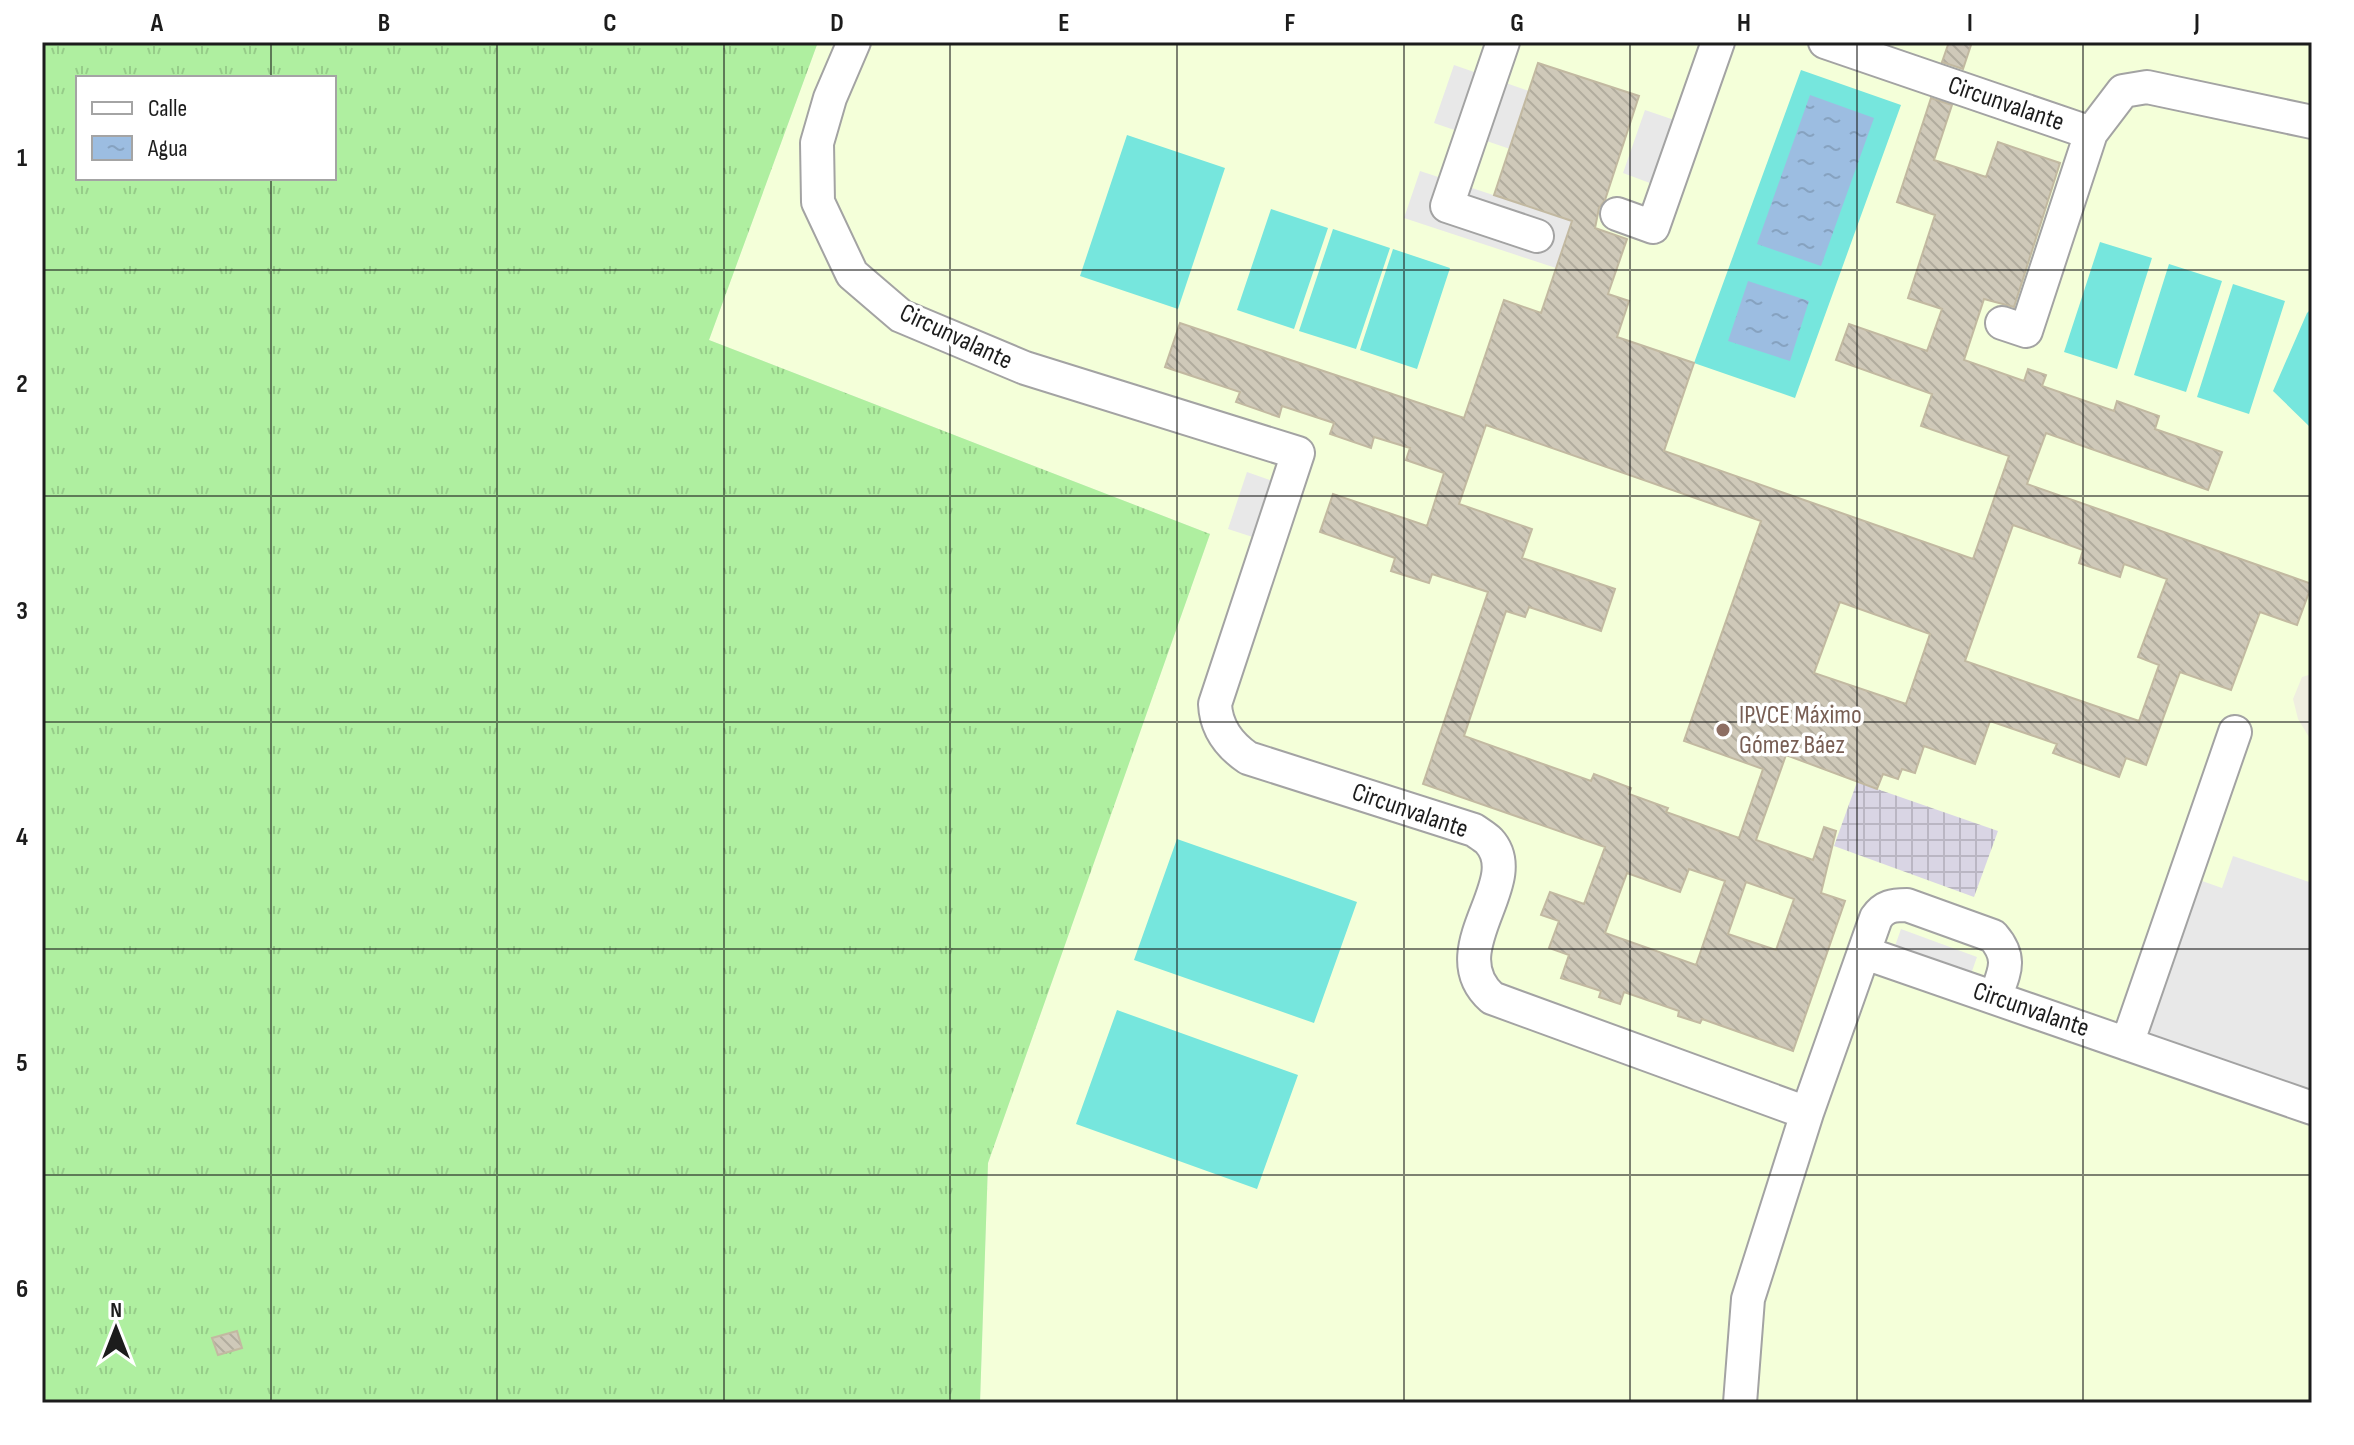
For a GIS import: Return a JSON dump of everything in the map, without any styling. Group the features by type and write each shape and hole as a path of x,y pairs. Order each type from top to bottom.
{"street":[{"name":"Circunvalante","path":"854,42 830,98 817,143 818,202 852,274 901,316 1025,368 1298,453 1215,704 1216,720 1233,748 1248,758 1474,830 1490,842 1498,861 1496,883 1474,951 1472,969 1479,987 1492,998 1807,1113"},
{"path":"1503,42 1447,206 1537,236"},
{"path":"1617,214 1653,227 1718,42"},
{"name":"Circunvalante","path":"1825,42 2091,133 2123,91 2147,87 2312,122"},
{"path":"2002,323 2026,331 2091,133"},
{"path":"2127,1044 2235,732"},
{"path":"1740,1403 1748,1299 1807,1113 1876,918 1882,910 1893,905 1907,905 1993,936 2005,956 2005,968 1995,998"},
{"name":"Circunvalante","path":"1865,953 2312,1108"}],"shaded area":[{"name":"IPVCE Máximo Gómez Báez","path":"818,42 2312,42 2312,674 2302,677 2293,699 2298,719 2312,742 2312,1403 980,1403 988,1163 1210,534 709,340"},
{"path":"1454,65 1529,91 1510,149 1434,123"},
{"path":"1801,70 1901,105 1795,398 1694,363"},
{"path":"1645,110 1689,125 1666,189 1623,173"},
{"path":"1127,135 1225,168 1178,309 1080,276"},
{"path":"1420,171 1572,221 1556,268 1404,218"},
{"path":"1271,209 1328,228 1294,329 1237,310"},
{"path":"1333,229 1390,248 1356,349 1299,331"},
{"path":"2100,242 2152,258 2117,369 2064,352"},
{"path":"1393,249 1450,268 1417,369 1360,350"},
{"path":"2169,264 2222,281 2186,392 2134,375"},
{"path":"2233,284 2285,301 2249,414 2197,397"},
{"path":"2312,308 2312,429 2273,391"},
{"path":"1247,472 1287,486 1268,542 1228,529"},
{"path":"1857,782 1998,831 1974,897 1834,846"},
{"path":"1177,839 1357,902 1314,1023 1134,960"},
{"path":"2233,856 2312,883 2312,1108 2127,1044 2185,875 2222,888"},
{"path":"1901,929 1977,957 1971,974 1895,946"},
{"path":"1117,1010 1298,1075 1257,1189 1076,1124"}],"green space":[{"path":"42,42 818,42 709,340 1210,534 988,1163 980,1403 42,1403"}],"water":[{"path":"1810,95 1874,118 1821,266 1757,244"},
{"path":"1748,281 1809,301 1790,361 1728,341"}],"building":[{"path":"1949,42 1972,42 1963,69 1942,62"},
{"path":"1538,63 1639,96 1605,200 1599,208 1595,228 1627,239 1608,294 1629,301 1617,337 1694,363 1664,451 1973,559 2009,456 1921,426 1932,394 1836,360 1849,324 1927,351 1942,309 1908,298 1935,215 1897,202 1931,98 1952,105 1934,160 1986,177 1998,142 2060,163 2014,307 1984,299 1964,360 2024,381 2028,369 2046,375 2042,386 2114,411 2117,401 2159,416 2155,429 2222,452 2208,490 2046,433 2027,484 2312,584 2297,625 2260,612 2231,690 2180,672 2146,765 2126,758 2119,777 2053,753 2057,744 1990,721 1975,764 1924,746 1915,773 1902,769 1898,779 1883,774 1877,789 1786,755 1756,840 1813,860 1824,827 1836,831 1821,893 1845,901 1793,1051 1702,1019 1700,1023 1678,1016 1679,1011 1624,992 1620,1004 1599,997 1601,991 1561,978 1569,955 1549,948 1559,921 1541,915 1550,892 1584,904 1605,847 1423,784 1488,592 1432,574 1429,583 1391,571 1395,558 1320,532 1333,494 1427,526 1444,473 1406,460 1410,448 1374,437 1371,448 1330,434 1334,423 1282,406 1279,417 1236,402 1240,392 1165,367 1180,323 1464,418 1504,300 1541,313 1572,221 1494,195","holes":["1486,425 1761,521 1684,741 1763,769 1739,838 1666,812 1668,808 1629,794 1631,788 1594,774 1591,781 1464,736 1506,611 1525,617 1529,607 1601,631 1615,589 1522,558 1532,529 1459,504","2013,525 2083,550 2079,563 2120,577 2124,564 2167,579 2138,657 2159,665 2139,721 1965,661","1840,602 1930,634 1906,704 1814,673","1689,869 1725,881 1696,965 1605,933 1627,873 1680,892","1746,882 1794,899 1776,950 1728,934"]},
{"path":"237,1331 242,1348 218,1355 212,1338"}],"place":[{"name":"IPVCE Máximo Gómez Báez","path":"1723,730"}]}
